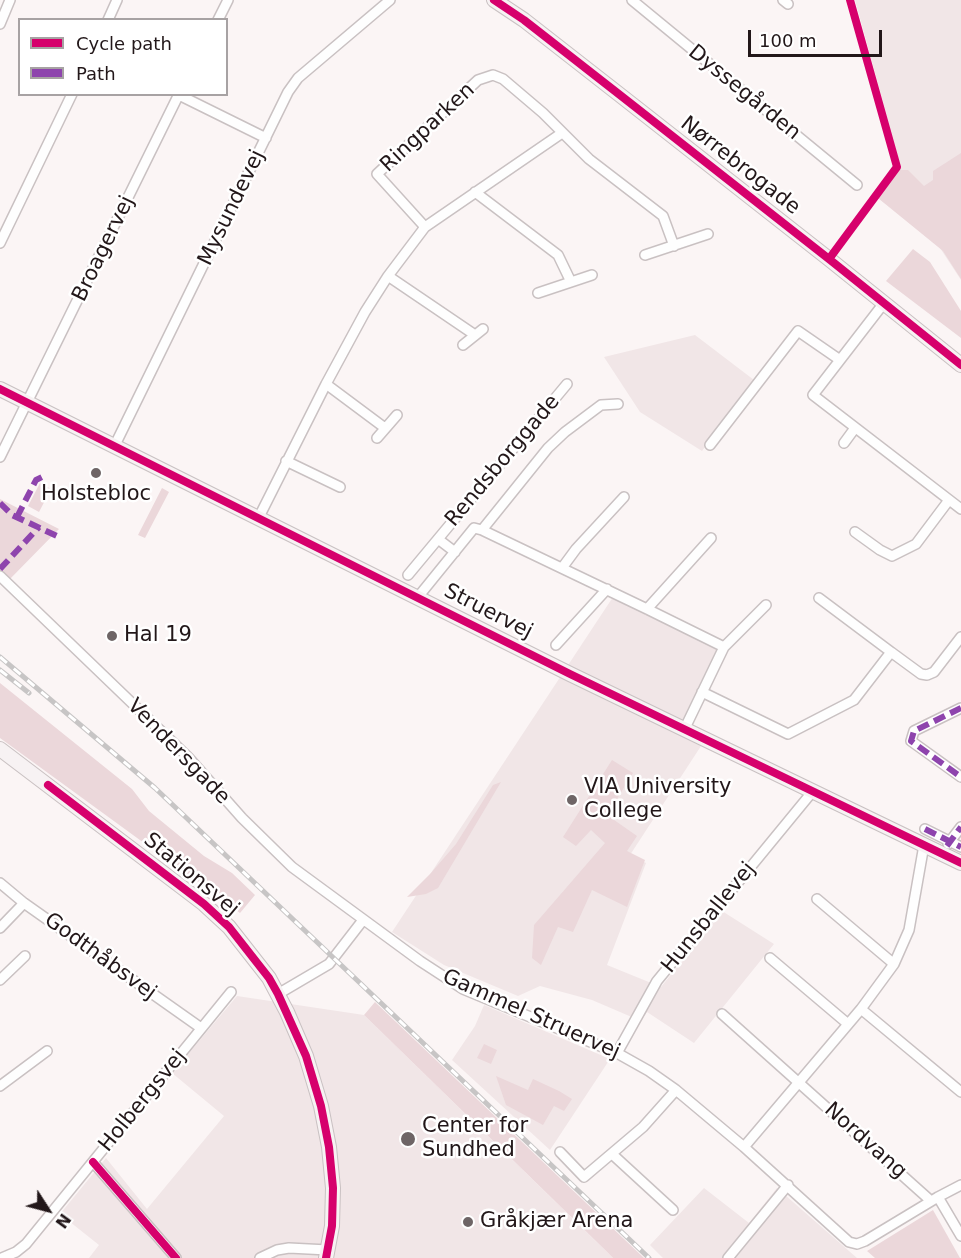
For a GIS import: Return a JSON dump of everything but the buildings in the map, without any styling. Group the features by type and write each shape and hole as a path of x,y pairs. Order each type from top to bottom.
{"street":[{"path":"0,24 10,0"},
{"path":"109,18 117,0"},
{"path":"219,18 228,0"},
{"name":"Mysundevej","path":"114,447 288,92 298,78 390,0"},
{"name":"Nørrebrogade","path":"494,0 524,20 961,365"},
{"name":"Dyssegården","path":"632,0 857,185"},
{"name":"Ringparken","path":"425,227 377,174 478,80 494,75 503,79 590,159 663,216 674,246"},
{"path":"0,243 71,96"},
{"name":"Broagervej","path":"0,457 179,96"},
{"path":"181,96 266,138"},
{"path":"259,518 286,461 365,312 388,276 425,227 562,133"},
{"path":"475,192 558,255 571,282"},
{"path":"645,255 708,234"},
{"path":"538,293 592,274"},
{"path":"388,276 479,332 463,345"},
{"path":"885,303 813,395 961,509"},
{"path":"710,445 798,331 840,360"},
{"path":"326,384 386,428"},
{"name":"Rendsborggade","path":"408,575 567,384"},
{"name":"Struervej","path":"0,389 570,674 961,863"},
{"name":"Rendsborggade","path":"482,530 548,448 601,405 618,404"},
{"path":"377,438 397,415"},
{"path":"844,443 855,428"},
{"path":"286,461 340,488"},
{"path":"562,568 576,549 624,497"},
{"path":"855,532 892,556 916,544 949,500"},
{"name":"Rendsborggade","path":"418,597 474,528 607,589 724,647"},
{"path":"647,609 711,538"},
{"name":"Rendsborggade","path":"438,539 455,552"},
{"name":"Vendersgade","path":"0,576 188,757 242,818 292,867 363,920"},
{"path":"556,645 607,589"},
{"path":"819,598 921,674 927,675 934,672 961,637"},
{"path":"685,728 724,647 766,605"},
{"path":"702,692 788,734 854,700 891,652"},
{"path":"961,708 914,731 911,741 961,777"},
{"name":"Stationsvej","path":"0,749 204,904 229,927 278,994 306,1056 321,1106 329,1147 333,1188 332,1226 327,1254 289,1248 277,1250 260,1258"},
{"name":"Hunsballevej","path":"617,1053 657,981 813,791"},
{"path":"942,854 961,827"},
{"path":"925,829 961,847"},
{"path":"744,1147 861,1009 894,964 909,930 924,845"},
{"name":"Godthåbsvej","path":"0,883 24,903 201,1028"},
{"path":"818,899 894,964"},
{"path":"0,928 24,903"},
{"path":"278,994 329,964 363,920"},
{"name":"Gammel Struervej","path":"363,920 463,989 617,1053 649,1071 676,1090 744,1147 849,1242 857,1244 865,1241 935,1199"},
{"path":"2,974 25,956"},
{"path":"770,958 848,1024"},
{"name":"Holbergsvej","path":"2,1258 16,1252 26,1244 231,992"},
{"path":"861,1009 961,1092"},
{"name":"Nordvang","path":"722,1014 935,1199 961,1236"},
{"path":"0,1086 47,1051"},
{"path":"560,1152 584,1177 643,1127 676,1090"},
{"path":"612,1154 673,1210"},
{"path":"93,1162 176,1258"},
{"path":"728,1258 788,1185"},
{"path":"935,1199 961,1185"}],"shaded area":[{"path":"855,0 961,0 961,280 940,248 878,198 900,164"},
{"path":"961,153 961,279 943,251 878,198 899,170 908,170 924,186 933,180 933,171"},
{"path":"913,249 930,262 961,311 961,338 886,281"},
{"path":"695,335 754,380 702,451 640,412 604,357"},
{"path":"40,483 51,489 39,512 28,506"},
{"path":"162,488 169,492 145,538 138,535"},
{"path":"0,499 59,529 9,580 0,571"},
{"name":"VIA University College","path":"613,597 718,648 678,733 701,746 630,855 646,863 607,965 661,987 722,911 774,944 694,1043 647,1012 641,1021 592,1000 540,986 518,996 444,965 392,932"},
{"path":"0,683 132,789 149,811 204,856 232,873 255,895 240,913 0,738"},
{"path":"612,760 633,773 607,815 637,836 627,851 645,860 627,907 592,890 573,932 558,927 541,965 532,958 534,925 605,843 591,830 576,846 563,837"},
{"path":"501,782 438,888 426,894 407,897 456,844 493,785"},
{"path":"237,996 364,1015 613,1258 89,1258 99,1245 60,1214 106,1158 147,1209 224,1116 172,1073"},
{"path":"375,1002 644,1258 613,1258 364,1015"},
{"path":"484,1005 610,1059 550,1150 452,1060 475,1026"},
{"path":"484,1044 497,1050 491,1064 477,1058"},
{"path":"496,1076 528,1090 533,1079 572,1099 564,1111 554,1106 543,1125 506,1105"},
{"path":"704,1188 749,1223 777,1188 857,1258 663,1258 650,1245"},
{"path":"933,1210 960,1258 875,1258 867,1251"}],"railway":[{"path":"0,657 155,788 649,1258"},
{"path":"0,670 29,693"}],"marked path":[{"path":"17,517 36,480 44,476"},
{"path":"0,503 12,515 57,536"},
{"path":"0,569 39,527"},
{"path":"961,708 914,731 911,741 961,777"},
{"path":"947,846 961,827"},
{"path":"925,829 961,847"}],"cycle path":[{"path":"494,0 524,20 620,95 961,365"},
{"path":"829,259 897,167 850,0"},
{"path":"0,389 570,674 961,863"},
{"path":"48,785 204,904 229,927 269,978 306,1056 321,1106 329,1147 333,1188 332,1226 326,1258"},
{"path":"93,1162 176,1258"}],"place":[{"name":"Holstebloc","path":"96,473"},
{"name":"Hal 19","path":"112,636"},
{"name":"VIA University College","path":"572,800"},
{"name":"Center for Sundhed","path":"408,1139"},
{"name":"Gråkjær Arena","path":"468,1222"}]}
